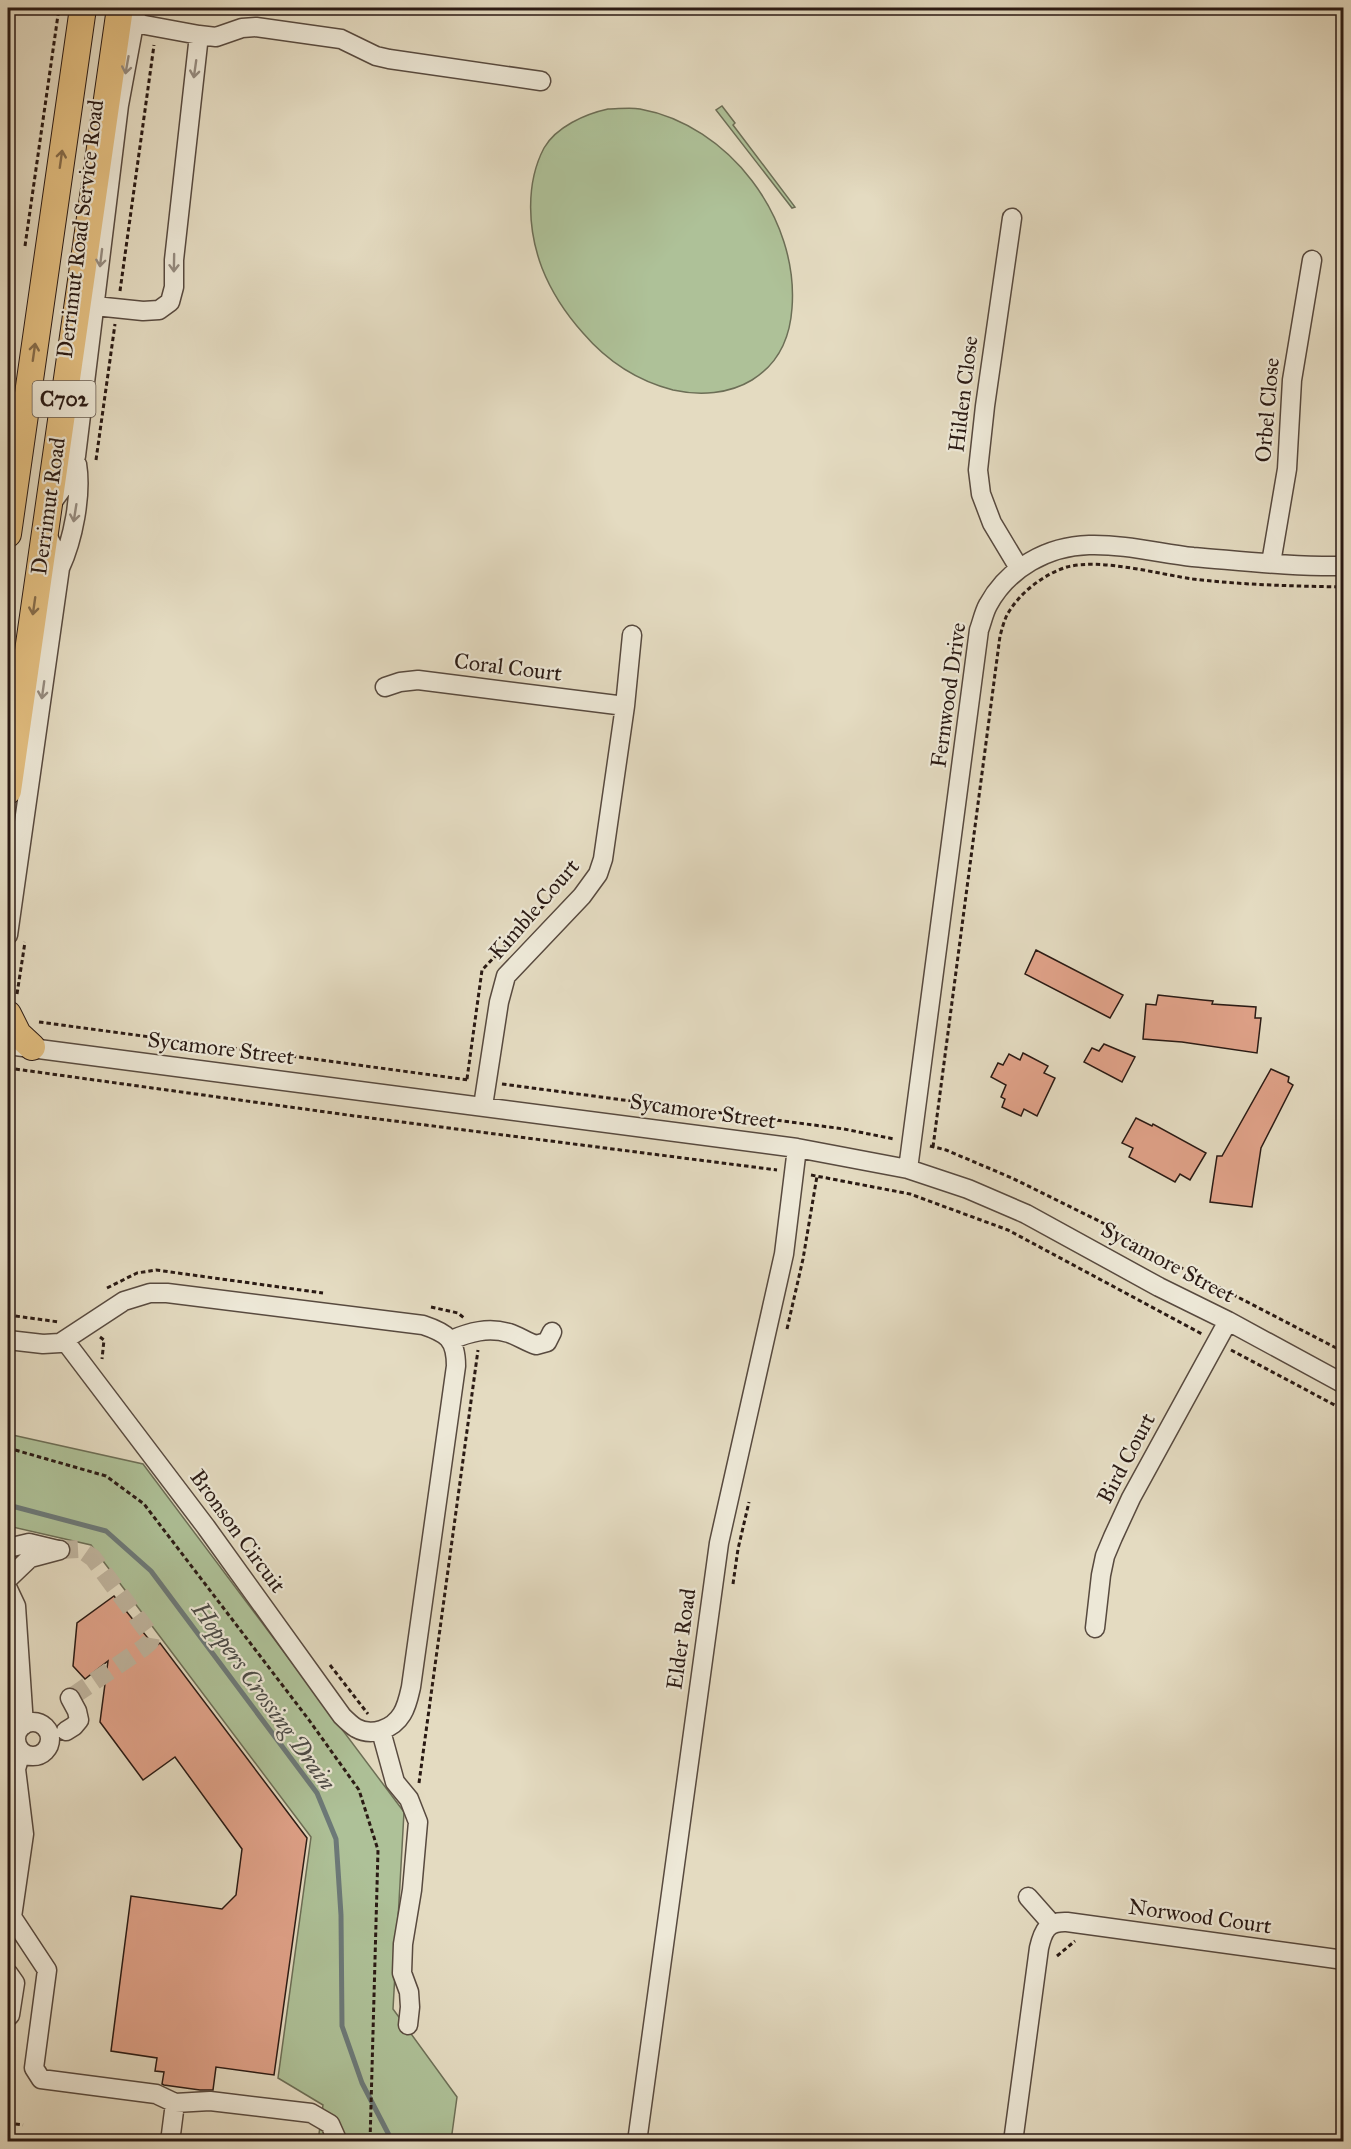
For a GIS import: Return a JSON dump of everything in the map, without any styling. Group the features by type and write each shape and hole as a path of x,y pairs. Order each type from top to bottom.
{"highway":[{"name":"Derrimut Road","path":"8,534 82,8"},
{"name":"Derrimut Road","path":"8,791 47,519 130,13"},
{"path":"8,701 26,664"},
{"path":"18,1012 20,1046"}],"street":[{"path":"130,13 157,28 199,35 216,37 242,28 256,27 341,39 376,56 389,59 541,81"},
{"name":"Derrimut Road Service Road","path":"60,568 47,519 69,479 76,456 130,13"},
{"path":"95,306 143,311 159,310 170,302 174,287 174,260 199,35"},
{"name":"Hilden Close","path":"1012,218 978,470 981,494 992,523 1019,568"},
{"name":"Orbel Close","path":"1271,562 1287,469 1292,380 1312,260"},
{"name":"Derrimut Road Service Road","path":"8,935 60,568 70,548 78,494 76,456"},
{"name":"Fernwood Drive","path":"908,1169 979,630 987,606 998,590 1019,568 1058,549 1089,545 1191,556 1344,566"},
{"name":"Kimble Court","path":"483,1106 499,1002 506,976 582,896 598,874 608,835 632,635"},
{"name":"Coral Court","path":"385,687 418,680 625,706"},
{"name":"Sycamore Street","path":"20,1046 797,1148 908,1169 968,1189 1026,1214 1344,1384"},
{"name":"Elder Road","path":"637,2142 718,1543 784,1254 797,1148"},
{"path":"8,1340 53,1344 65,1332 124,1301 150,1293 167,1293 423,1325 440,1330 451,1340 456,1351 456,1366 411,1687 402,1715 392,1726 381,1731 395,1782 409,1799 418,1822 412,1890 403,1944 402,1974 409,1992 410,2007 408,2025"},
{"name":"Bird Court","path":"1095,1628 1105,1556 1131,1498 1228,1320"},
{"path":"451,1340 475,1331 492,1330 511,1334 536,1345 547,1342 552,1332"},
{"name":"Bronson Circuit","path":"65,1332 342,1716 357,1729 369,1732 381,1731"},
{"path":"8,1548 29,1543 60,1550 30,1558 8,1579"},
{"path":"8,1589 16,1606 24,1725 16,1736 16,1742 21,1752 33,1756 40,1755 46,1751 58,1734 74,1726 79,1720 70,1698"},
{"path":"24,1725 38,1723 58,1734 82,1742"},
{"path":"21,1752 15,1769 24,1834 12,1917 47,1970 34,2068 41,2079 156,2094 176,2103 210,2101 311,2112 330,2124 338,2142"},
{"path":"1013,2142 1040,1948 1045,1929 1051,1923 1028,1897"},
{"name":"Norwood Court","path":"1051,1923 1067,1922 1344,1960"},
{"path":"8,1973 15,1983 8,2017"},
{"path":"170,2142 176,2103"}],"path":[{"path":"24,256 59,8"},
{"path":"94,469 157,28"},
{"path":"933,1147 1000,636 1007,615 1020,597 1040,580 1067,567 1089,565 1113,566 1194,579 1344,587"},
{"path":"467,1079 482,970 576,871"},
{"path":"26,936 18,1012 486,1082 832,1127 946,1150 1012,1178 1105,1224 1170,1262 1344,1352"},
{"path":"8,1068 355,1116 794,1172 910,1194 1008,1230 1344,1410"},
{"path":"787,1330 803,1259 817,1176"},
{"path":"100,1293 116,1282 137,1273 156,1270 326,1293"},
{"path":"409,1799 418,1784 479,1344 475,1331 458,1313 421,1306"},
{"path":"8,1315 65,1332"},
{"path":"8,1448 106,1476 144,1504 309,1720 359,1790 378,1850 370,2142"},
{"path":"732,1594 738,1549 751,1492"},
{"path":"1056,1956 1095,1926"},
{"path":"8,2123 23,2126"}],"green space":[{"path":"722,106 735,123 733,125 795,207 792,208 716,110"},
{"path":"608,109 640,109 672,118 702,134 729,155 752,181 770,210 784,241 791,274 791,319 789,330 776,358 761,374 743,385 724,391 694,393 673,390 635,375 613,361 592,343 571,318 550,285 537,254 531,223 531,192 538,162 549,140 563,128 590,114"},
{"path":"8,1434 143,1464 404,1812 393,2009 457,2097 451,2141 318,2141 323,2105 278,2078 311,1837 91,1545 8,1526"}],"building":[{"path":"1036,950 1123,995 1110,1018 1025,974"},
{"path":"1158,995 1213,1001 1212,1004 1256,1007 1255,1018 1261,1018 1257,1053 1143,1039 1146,1004 1156,1005"},
{"path":"1104,1044 1135,1057 1122,1082 1084,1062 1092,1048 1099,1051"},
{"path":"1023,1053 1048,1066 1044,1073 1055,1078 1037,1116 1024,1109 1021,1116 1002,1107 1005,1099 1001,1097 1006,1085 991,1077 998,1063 1003,1065 1009,1054 1020,1060"},
{"path":"1271,1069 1289,1077 1288,1082 1293,1085 1261,1148 1252,1207 1210,1202 1217,1156 1222,1156"},
{"path":"1136,1118 1152,1126 1153,1124 1206,1153 1190,1180 1180,1174 1175,1182 1129,1157 1133,1148 1122,1143"},
{"path":"114,1596 155,1647 160,1643 307,1838 274,2075 216,2067 213,2090 164,2085 162,2084 164,2072 155,2071 157,2058 111,2051 131,1896 222,1909 236,1895 242,1849 175,1757 143,1780 100,1722 108,1661 85,1679 73,1666 77,1623"}],"waterway":[{"name":"Hoppers Crossing Drain","path":"8,1505 106,1531 151,1571 317,1793 336,1839 341,1915 342,2026 362,2083 390,2137 395,2142"}],"tunnel":[{"path":"60,1550 80,1549 93,1558 151,1636 150,1642 143,1648 70,1698"}]}
